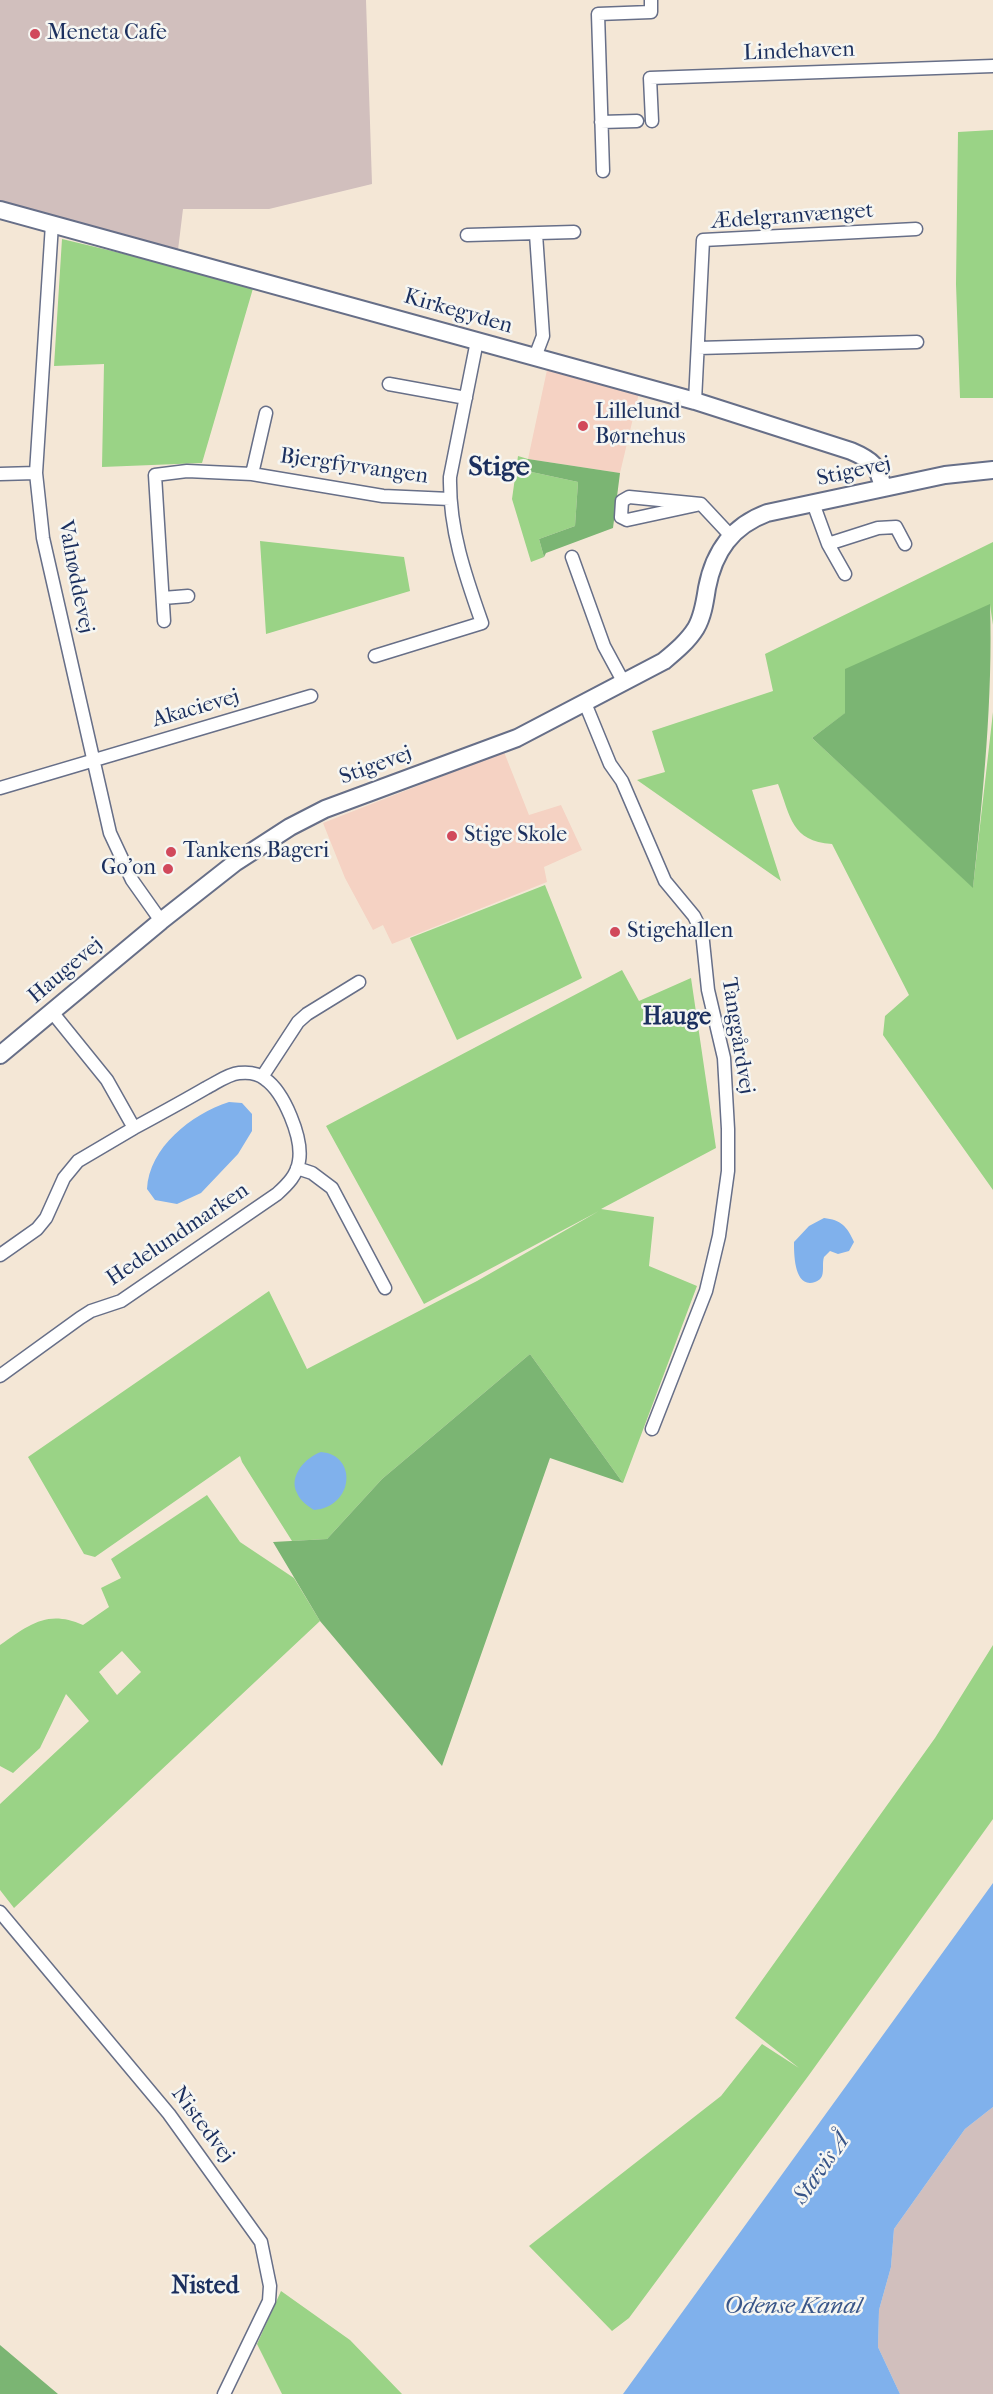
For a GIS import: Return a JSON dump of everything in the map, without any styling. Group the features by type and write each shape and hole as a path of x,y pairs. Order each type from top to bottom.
{"street":[{"path":"603,171 598,14 651,12 651,0"},
{"name":"Lindehaven","path":"652,121 650,78 993,66"},
{"path":"601,122 637,121"},
{"name":"Kirkegyden","path":"0,210 695,401 867,458 879,471 884,488"},
{"name":"Valnøddevej","path":"52,224 36,473 43,537 110,833 132,880 161,921"},
{"name":"Ædelgranvænget","path":"695,401 703,240 916,229"},
{"path":"467,235 574,232"},
{"path":"535,357 543,336 536,234"},
{"name":"Bjergfyrvangen","path":"375,656 482,623 460,558 450,499 450,477 477,341"},
{"path":"698,348 917,342"},
{"path":"389,384 466,398"},
{"name":"Bjergfyrvangen","path":"252,474 266,413"},
{"name":"Stigevej","path":"161,921 264,842 308,817 517,738 664,661 687,640 697,626 716,558 730,535 753,518 945,475 993,470"},
{"name":"Bjergfyrvangen","path":"164,621 155,475 187,471 252,474 383,496 450,499"},
{"path":"0,474 36,473"},
{"path":"701,504 627,520 621,517 622,501 629,497 701,504 730,535"},
{"path":"813,503 828,544 845,574"},
{"path":"828,544 886,527 896,527 905,544"},
{"path":"572,557 604,646 624,682"},
{"path":"163,598 188,596"},
{"name":"Akacievej","path":"0,788 311,696"},
{"name":"Tanggårdvej","path":"585,703 610,764 622,782 665,880 694,916 702,932 708,990 724,1058 729,1129 719,1236 706,1291 652,1429"},
{"name":"Haugevej","path":"0,1054 161,921"},
{"path":"262,1077 303,1017 315,1007 358,982"},
{"path":"52,1012 107,1080 134,1128"},
{"path":"0,1255 37,1229 46,1218 64,1178 78,1161 236,1073 246,1072 262,1077 276,1091 297,1131 298,1164 332,1188 385,1288"},
{"name":"Hedelundmarken","path":"0,1376 91,1311 121,1301 271,1198 290,1183 298,1164"},
{"path":"42,1345 50,1357"},
{"name":"Nistedvej","path":"0,1912 169,2114 261,2242 270,2286 269,2301 224,2394"}],"shaded area":[{"path":"0,0 366,0 372,184 269,209 183,209 178,250 0,204"},
{"name":"Lillelund Børnehus","path":"547,370 639,393 620,473 528,459"},
{"name":"Stige Skole","path":"504,752 529,815 561,805 582,850 544,867 547,882 392,944 383,925 373,930 345,878 323,823"},
{"path":"993,2107 993,2394 900,2394 878,2347 879,2310 891,2267 894,2229 965,2129"}],"green space":[{"path":"993,130 993,398 960,398 956,284 958,132"},
{"path":"62,239 254,285 202,463 102,467 104,364 54,366"},
{"path":"518,456 528,459 527,471 578,482 575,526 539,539 544,557 531,562 512,499"},
{"path":"528,459 620,473 613,528 546,553 544,557 539,539 575,526 578,482 527,471"},
{"path":"260,541 404,557 410,591 266,634"},
{"path":"993,542 993,625 990,605 812,738 973,887 993,712 993,1190 883,1035 885,1016 909,995 832,844 818,842 800,832 790,817 778,784 752,790 781,881 637,780 665,772 652,731 773,691 765,654"},
{"path":"990,604 989,711 973,888 812,738 845,713 845,669"},
{"path":"545,885 582,978 457,1040 410,938"},
{"path":"622,970 639,1001 691,978 716,1148 601,1209 654,1217 649,1266 697,1286 623,1483 530,1354 382,1479 327,1539 292,1541 240,1456 95,1557 84,1554 28,1457 269,1291 307,1369 477,1281 599,1211 424,1304 326,1126"},
{"path":"530,1354 623,1483 550,1458 442,1766 320,1621 273,1542 327,1539 382,1479"},
{"path":"207,1495 240,1542 294,1578 320,1621 14,1908 0,1890 0,1804 89,1721 66,1694 40,1748 13,1773 0,1766 0,1645 20,1631 39,1622 59,1619 83,1625 109,1607 101,1588 121,1578 111,1559","holes":["122,1651 141,1672 117,1695 99,1672"]},
{"path":"993,1645 993,1819 809,2075 629,2318 612,2331 529,2246 721,2096 762,2044 799,2068 735,2018 935,1738"},
{"path":"281,2291 350,2340 402,2394 282,2394 257,2344"},
{"path":"0,2345 58,2394 0,2394"}],"water":[{"path":"229,1102 242,1103 252,1114 252,1131 238,1154 201,1193 177,1204 155,1200 147,1189 155,1160 164,1147 174,1135 200,1115"},
{"path":"824,1218 835,1220 843,1225 854,1242 849,1251 838,1254 830,1251 824,1257 821,1278 808,1283 799,1276 794,1242 809,1226"},
{"path":"321,1452 333,1455 341,1462 346,1471 346,1481 344,1491 337,1500 327,1507 314,1510 298,1496 295,1480 304,1463"},
{"name":"Odense Kanal","path":"993,1883 993,2107 965,2129 894,2229 891,2267 879,2310 878,2347 900,2394 623,2394"}],"place":[{"name":"Meneta Cafe","path":"35,34"},
{"name":"Lillelund Børnehus","path":"583,426"},
{"name":"Stige Skole","path":"452,836"},
{"name":"Tankens Bageri","path":"171,852"},
{"name":"Go'on","path":"168,869"},
{"name":"Stigehallen","path":"615,932"}],"district":[{"name":"Stige","path":"499,468"},
{"name":"Hauge","path":"677,1018"},
{"name":"Nisted","path":"205,2287"}],"water label":[{"name":"Stavis Å","path":"822,2169"}]}
